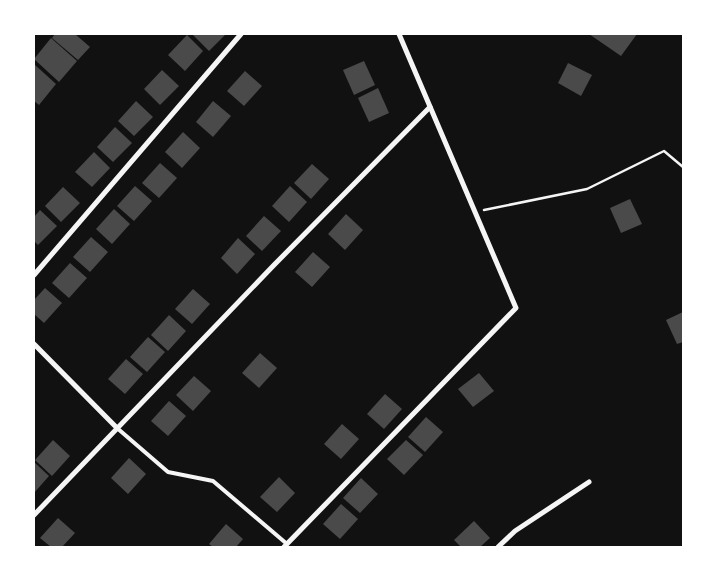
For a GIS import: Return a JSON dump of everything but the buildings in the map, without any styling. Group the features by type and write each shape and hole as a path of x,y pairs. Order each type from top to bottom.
{"street":[{"path":"34,275 241,34"},
{"path":"285,546 516,308 399,34"},
{"path":"34,515 274,265 430,107"},
{"path":"34,344 117,428"},
{"path":"498,547 515,530 589,482"}],"lane":[{"path":"117,428 168,472 213,481 285,546"}],"path":[{"path":"475,211 586,189 664,150 683,167"}]}
